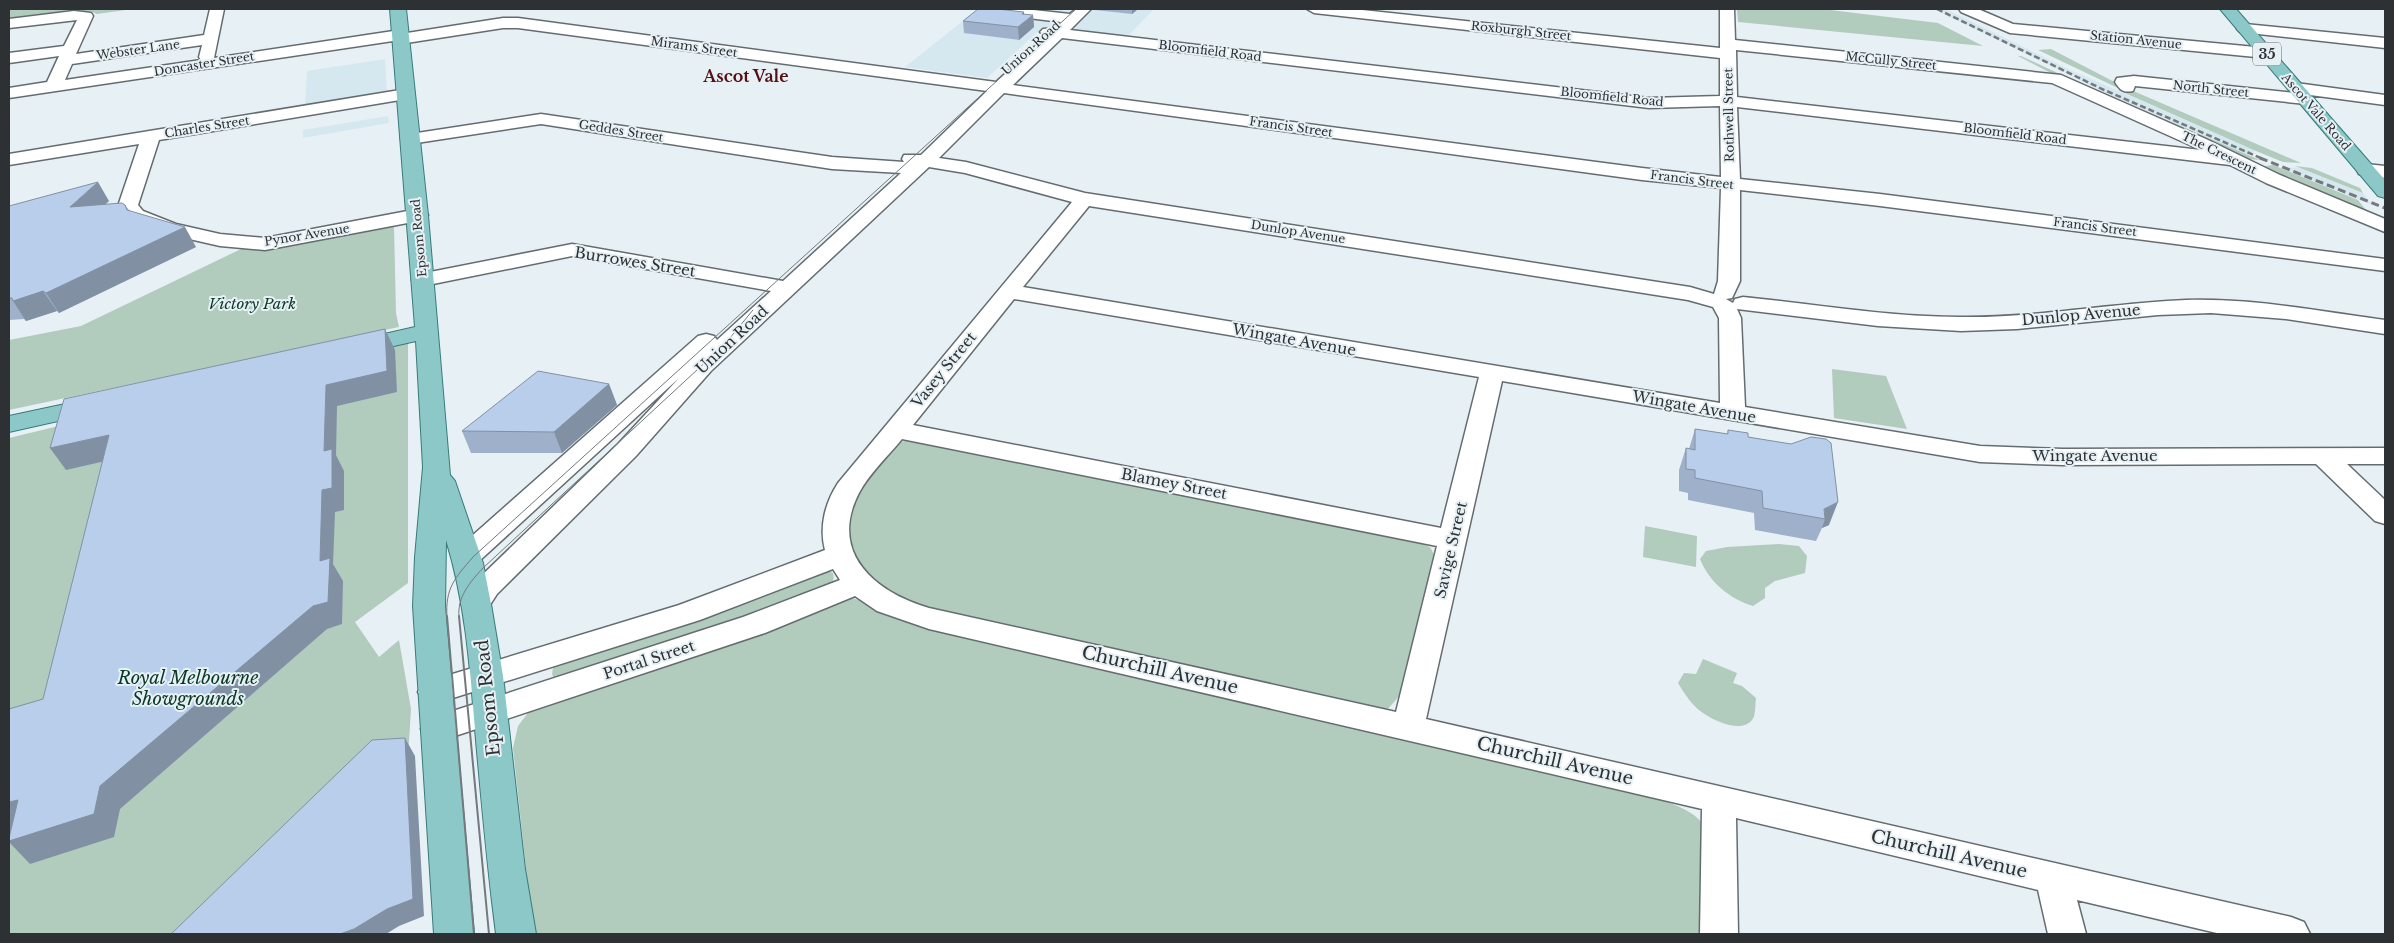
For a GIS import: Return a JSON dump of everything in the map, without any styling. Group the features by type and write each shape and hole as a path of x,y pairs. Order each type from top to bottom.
{"main road":[{"name":"Epsom Road","path":"398,9 418,215 437,467 430,558 430,612 434,692 454,934"},
{"name":"Ascot Vale Road","path":"2228,9 2302,95 2379,178"},
{"path":"332,353 426,332"},
{"path":"9,424 121,399"},
{"name":"Epsom Road","path":"437,467 466,556 476,604 487,676 516,934"},
{"path":"430,612 441,585 466,556"}],"street":[{"path":"205,63 217,9"},
{"name":"Bloomfield Road","path":"989,9 1649,103 1729,101 2236,160"},
{"name":"Roxburgh Street","path":"1314,9 1493,22 1727,49"},
{"name":"Rothwell Street","path":"1726,9 1730,184 1729,300 1733,414"},
{"name":"Station Avenue","path":"1966,9 2007,28 2266,53"},
{"path":"512,23 534,12"},
{"path":"9,23 74,15 86,16 53,86"},
{"name":"Union Road","path":"466,556 693,364 1067,20"},
{"name":"Mirams Street","path":"400,37 512,23 994,87"},
{"path":"2245,29 2385,43"},
{"name":"Doncaster Street","path":"9,93 205,63 400,37"},
{"name":"Webster Lane","path":"9,58 67,55 210,39"},
{"name":"McCully Street","path":"1727,49 2054,78"},
{"name":"The Crescent","path":"2054,78 2236,160 2273,179 2385,226"},
{"name":"North Street","path":"2127,87 2123,82 2134,81 2385,100"},
{"name":"Francis Street","path":"994,87 1730,184 1880,200 2385,265"},
{"name":"Charles Street","path":"9,160 406,94"},
{"name":"North Street","path":"2302,95 2385,104"},
{"name":"Geddes Street","path":"410,139 541,119 832,163 878,174 906,169"},
{"name":"Pynor Avenue","path":"151,136 128,206 136,215 170,229 220,240 265,244 418,215"},
{"name":"Dunlop Avenue","path":"906,169 966,168 1084,198 1729,300 1882,320 1962,324 2209,306 2260,310 2385,327"},
{"name":"Vasey Street","path":"840,555 835,534 836,516 850,485 1084,198"},
{"name":"Burrowes Street","path":"423,280 572,250 778,287"},
{"name":"Wingate Avenue","path":"1008,292 1947,450 2019,457 2385,456"},
{"name":"Union Road","path":"476,604 486,587 613,464 693,364"},
{"name":"Savige Street","path":"1408,727 1454,540 1492,373"},
{"name":"Blamey Street","path":"894,430 1454,540"},
{"path":"2323,456 2385,515"},
{"path":"434,692 756,590 840,555"},
{"name":"Churchill Avenue","path":"840,555 847,570 858,584 889,605 911,612 2291,934"},
{"name":"Portal Street","path":"437,729 762,623 858,584"},
{"path":"1719,800 1719,934"},
{"path":"2054,879 2067,934"}],"shaded area":[{"path":"978,9 1154,9 1127,37 1043,27 987,78 905,67"},
{"path":"1934,9 1946,9 2068,69 2256,151 2244,154 2117,98"},
{"path":"385,59 387,93 305,105 307,71"},
{"path":"388,116 389,123 303,138 303,130"},
{"path":"2279,167 2299,168 2363,193 2372,205"}],"green space":[{"path":"9,9 133,9 97,14 90,11 9,22"},
{"path":"1737,9 1822,9 1938,23 1983,46 1738,22"},
{"path":"2051,49 2124,87 2301,163 2283,162 2256,151 2118,90 2120,89 2038,50"},
{"path":"2018,56 2260,160 2240,158 2064,80"},
{"path":"2273,165 2358,200 2369,214 2259,167"},
{"path":"2295,166 2312,168 2360,188 2363,193"},
{"name":"Victory Park","path":"394,226 396,313 399,327 9,410 9,340 81,326 241,249 281,248"},
{"name":"Royal Melbourne Showgrounds","path":"408,342 408,583 355,622 379,657 399,640 411,709 408,757 198,934 9,934 9,438"},
{"path":"1832,369 1886,376 1907,429 1834,418"},
{"path":"909,440 1413,540 1430,547 1437,560 1401,694 1387,710 935,610 892,597 848,555 844,511 892,444"},
{"path":"1645,526 1697,536 1696,567 1643,557"},
{"path":"1779,544 1799,546 1807,556 1805,573 1775,581 1765,588 1765,598 1753,606 1736,599 1721,588 1709,575 1700,559 1706,551 1727,547"},
{"path":"826,570 833,573 833,582 822,591 554,679 552,674 553,668 559,663"},
{"path":"851,598 1654,797 1670,803 1698,818 1708,831 1706,934 533,934 513,748 518,726 531,709 841,599"},
{"path":"1703,659 1737,673 1733,683 1742,686 1756,698 1754,716 1748,724 1736,726 1723,723 1702,712 1690,701 1678,683 1684,673 1696,674"}],"building":[{"path":"978,9 997,9 1033,15 1018,27 963,21"},
{"path":"98,182 70,207 122,203 127,210 185,227 46,293 43,291 13,301 12,298 9,298 9,206"},
{"path":"385,329 387,371 326,385 324,451 332,449 332,488 322,490 320,561 330,558 328,602 313,606 100,786 94,814 9,841 18,800 9,802 9,709 43,699 109,435 50,448 64,399"},
{"path":"538,371 609,384 554,432 462,431"},
{"path":"1695,429 1728,434 1728,430 1748,433 1748,437 1791,444 1811,437 1826,439 1831,443 1838,502 1824,509 1825,519 1763,508 1762,491 1695,478 1695,470 1686,469 1686,448 1695,450"},
{"path":"405,738 413,899 387,909 354,929 340,934 171,934 372,740"}],"tram line":[{"path":"447,616 448,598 452,584 473,557 1076,9"},
{"path":"459,616 462,596 469,584 483,568 725,344 753,310"},
{"path":"447,616 474,934"},
{"path":"459,616 489,934"}],"railway":[{"path":"1937,9 2102,89 2263,159"},
{"path":"2260,158 2385,208"}],"district":[{"name":"Ascot Vale","path":"746,76"}]}
